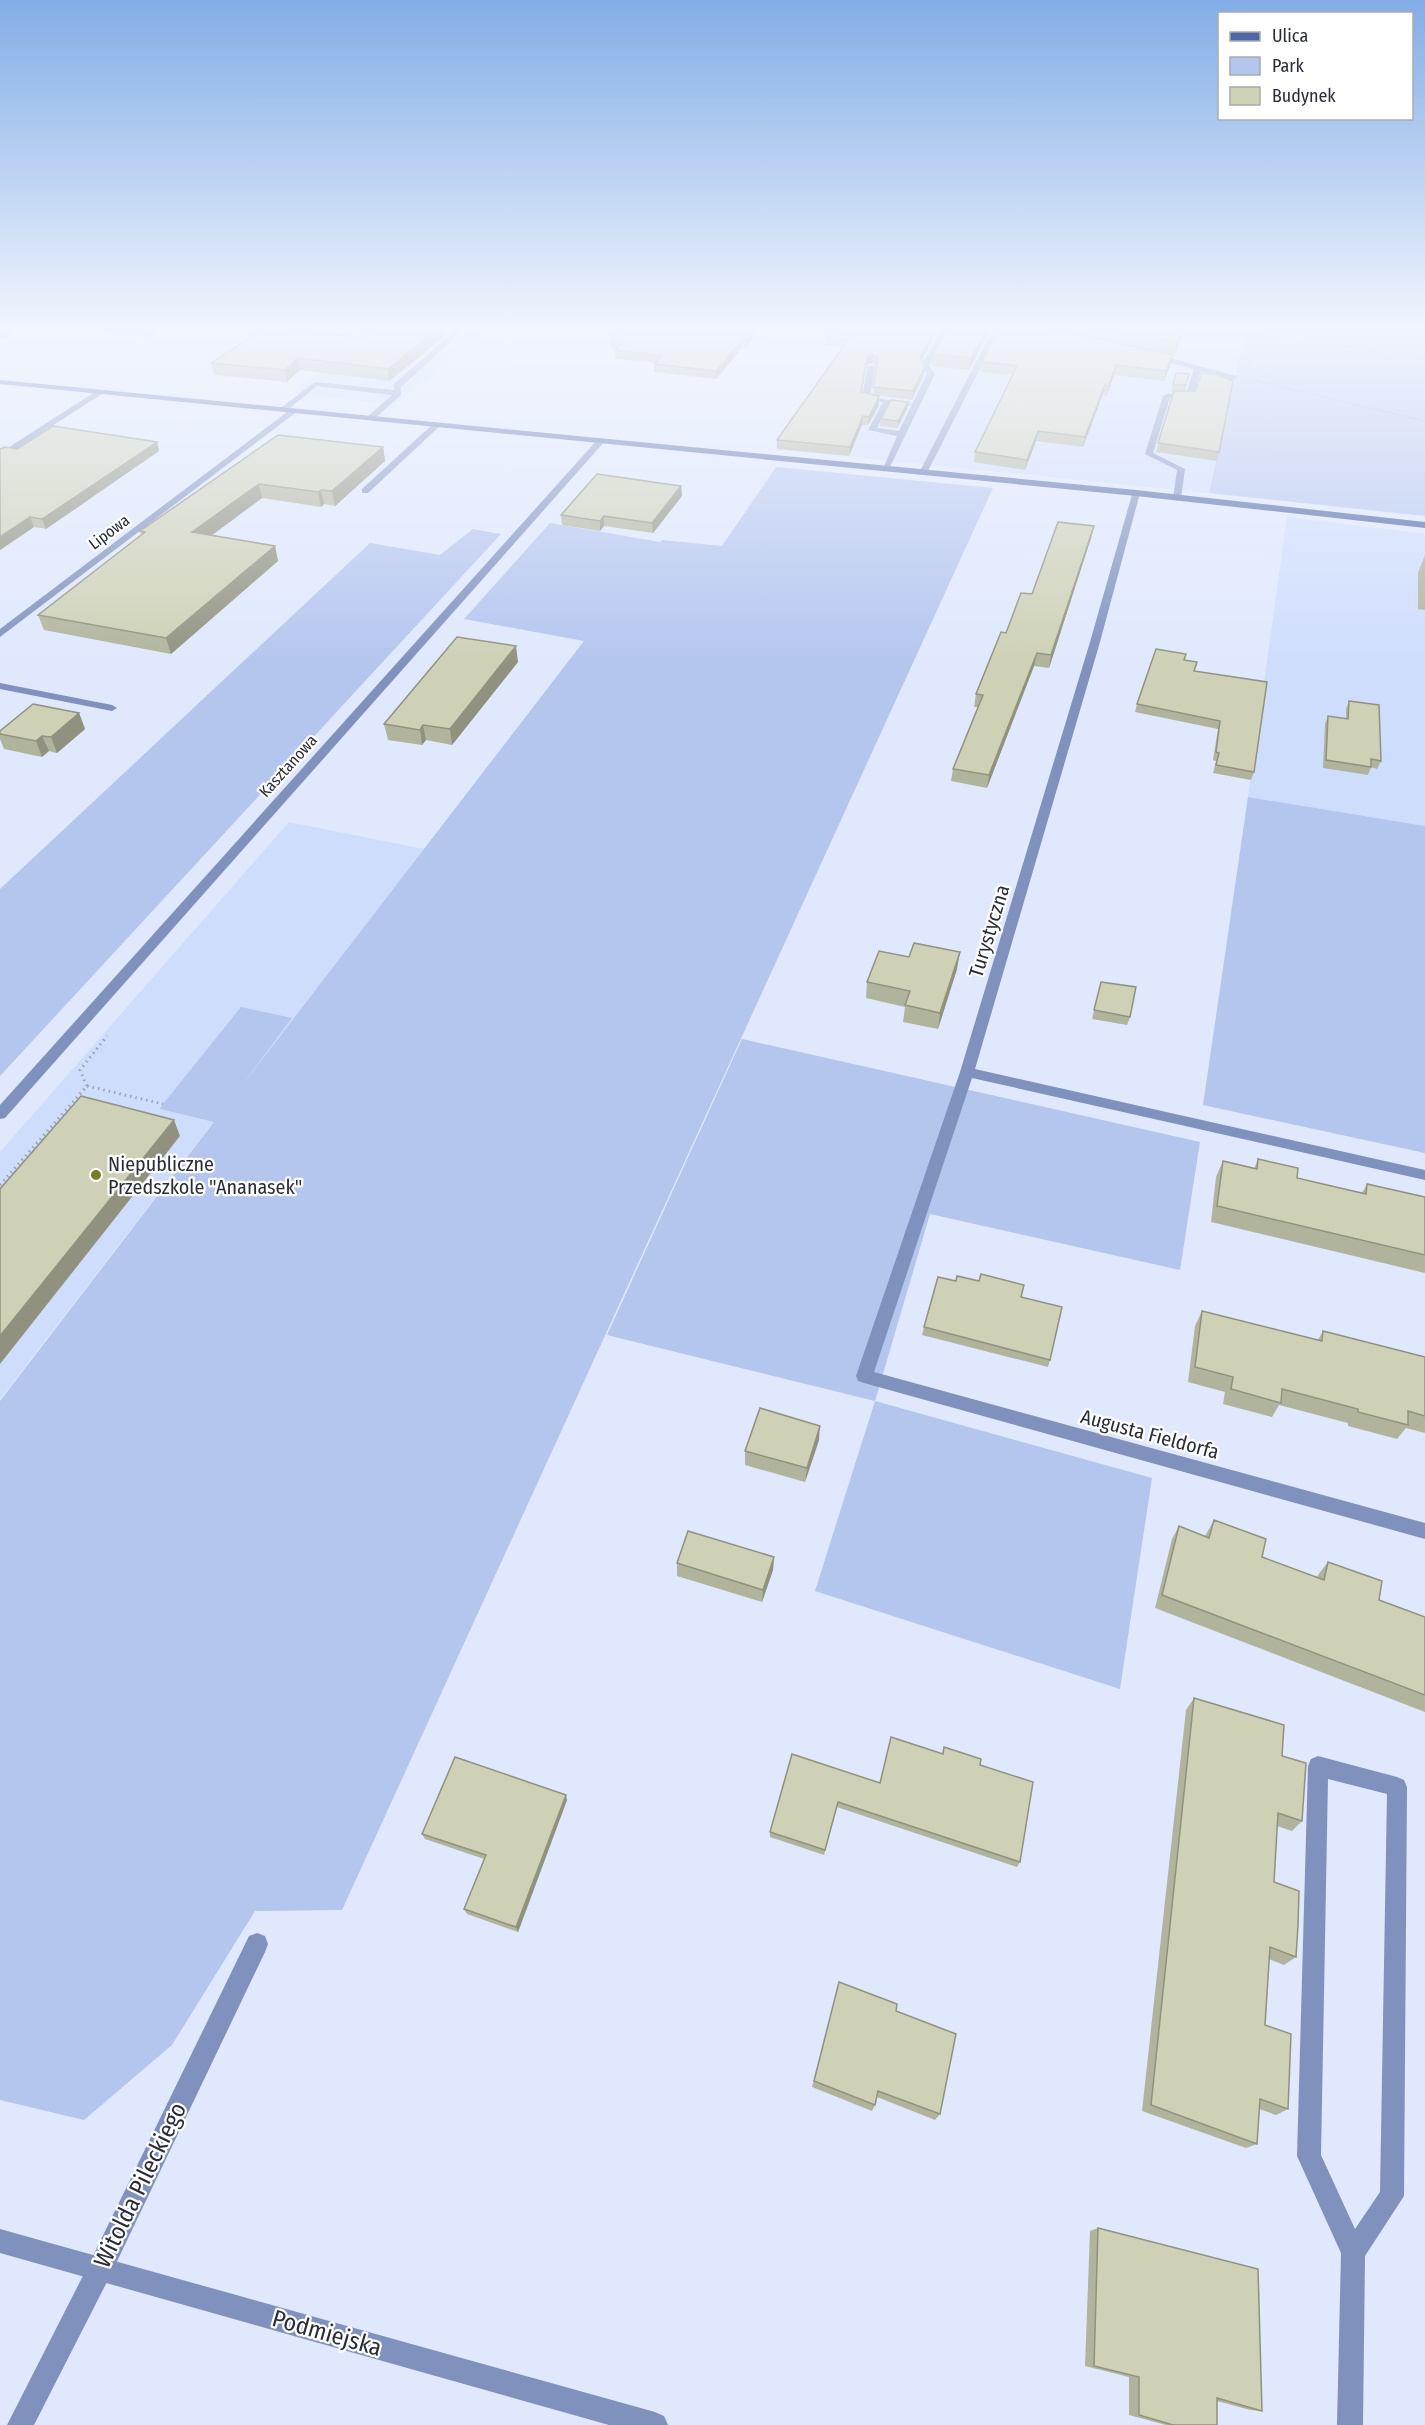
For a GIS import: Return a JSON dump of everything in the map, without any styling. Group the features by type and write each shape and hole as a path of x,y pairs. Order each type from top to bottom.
{"street":[{"path":"0,457 26,440"},
{"name":"Lipowa","path":"0,634 256,440"},
{"path":"364,491 420,440"},
{"path":"592,440 1136,493 1425,525"},
{"path":"885,469 900,440"},
{"path":"923,473 940,440"},
{"path":"1153,440 1149,454 1181,469 1177,498"},
{"name":"Kasztanowa","path":"0,1114 601,441"},
{"name":"Turystyczna","path":"864,1376 967,1072 1095,642 1136,493"},
{"path":"0,686 112,708"},
{"path":"967,1072 1425,1174"},
{"name":"Augusta Fieldorfa","path":"864,1376 1425,1532"},
{"path":"1350,2425 1353,2252 1309,2156 1318,1766 1397,1787 1392,2196 1353,2252"},
{"name":"Witolda Pileckiego","path":"20,2425 100,2269 257,1944"},
{"name":"Podmiejska","path":"0,2241 655,2425"}],"path":[{"path":"0,1185 87,1086 163,1104"}],"shaded area":[{"path":"780,440 1221,440 1209,493 774,449"},
{"path":"1287,517 1425,534 1425,826 1248,797"},
{"path":"289,822 424,849 0,1399 0,1152"}],"green space":[{"path":"1221,440 1425,440 1425,516 1209,493"},
{"path":"776,467 993,488 342,1910 255,1911 172,2045 84,2120 0,2100 0,1401 214,1122 160,1109 163,1104 241,1007 292,1018 240,1088 584,641 464,619 550,523 660,542 662,540 722,546"},
{"path":"473,529 501,534 0,1076 0,889 370,543 440,555"},
{"path":"1248,797 1425,826 1425,1153 1203,1105"},
{"path":"742,1039 1200,1142 1180,1270 930,1214 875,1401 607,1335"},
{"path":"875,1401 1152,1478 1120,1689 815,1591"}],"building":[{"path":"31,440 157,442 42,519 30,517 0,537 0,449 5,447 17,449"},
{"path":"271,440 323,440 383,447 332,491 318,492 259,484 192,532 275,546 166,638 38,615 145,532 140,531"},
{"path":"779,440 853,440 850,447"},
{"path":"981,440 1035,440 1027,460 975,452"},
{"path":"1159,440 1221,440 1219,452 1158,443"},
{"path":"597,474 681,486 652,523 604,516 600,521 561,515"},
{"path":"1058,522 1094,526 1051,655 1037,653 989,775 953,769 983,695 976,694 1001,632 1006,633 1021,593 1032,594"},
{"path":"457,637 516,646 450,729 423,725 420,730 384,724"},
{"path":"1156,649 1186,654 1184,660 1197,662 1194,671 1267,682 1254,772 1216,765 1219,753 1216,752 1220,721 1137,704"},
{"path":"1349,701 1379,705 1381,761 1371,759 1371,767 1326,760 1328,716 1348,719"},
{"path":"33,704 79,713 51,737 42,736 36,741 0,734 0,731"},
{"path":"914,943 960,952 940,1013 905,1005 910,991 867,982 879,951 909,957"},
{"path":"1101,982 1136,987 1130,1017 1094,1010"},
{"path":"81,1096 174,1120 0,1336 0,1189"},
{"path":"1258,1159 1298,1168 1297,1178 1366,1194 1367,1184 1425,1197 1425,1255 1217,1206 1223,1161 1257,1169"},
{"path":"981,1274 1024,1285 1021,1297 1062,1307 1050,1360 924,1327 938,1277 956,1281 957,1276 979,1281"},
{"path":"1202,1311 1322,1341 1323,1331 1425,1357 1425,1416 1408,1411 1408,1425 1282,1389 1281,1403 1231,1389 1233,1377 1195,1367"},
{"path":"760,1408 820,1426 807,1468 745,1451"},
{"path":"1214,1520 1266,1539 1262,1557 1324,1580 1328,1562 1382,1581 1379,1600 1425,1617 1425,1695 1162,1595 1179,1526 1209,1538"},
{"path":"688,1531 774,1557 763,1590 677,1563"},
{"path":"1194,1698 1284,1725 1282,1756 1306,1763 1302,1821 1278,1813 1274,1882 1299,1891 1296,1957 1270,1947 1265,2025 1291,2034 1288,2109 1260,2099 1257,2144 1151,2105"},
{"path":"891,1737 943,1754 944,1747 981,1759 980,1765 1033,1782 1020,1862 838,1802 825,1850 770,1832 792,1754 880,1783"},
{"path":"455,1757 566,1795 516,1927 464,1909 486,1855 422,1834"},
{"path":"839,1982 897,2004 896,2011 956,2034 940,2114 878,2091 875,2105 814,2081"},
{"path":"1098,2228 1258,2269 1262,2411 1217,2398 1217,2425 1173,2425 1139,2415 1139,2377 1094,2366"}],"place":[{"name":"Niepubliczne Przedszkole \"Ananasek\"","path":"96,1175"}]}
